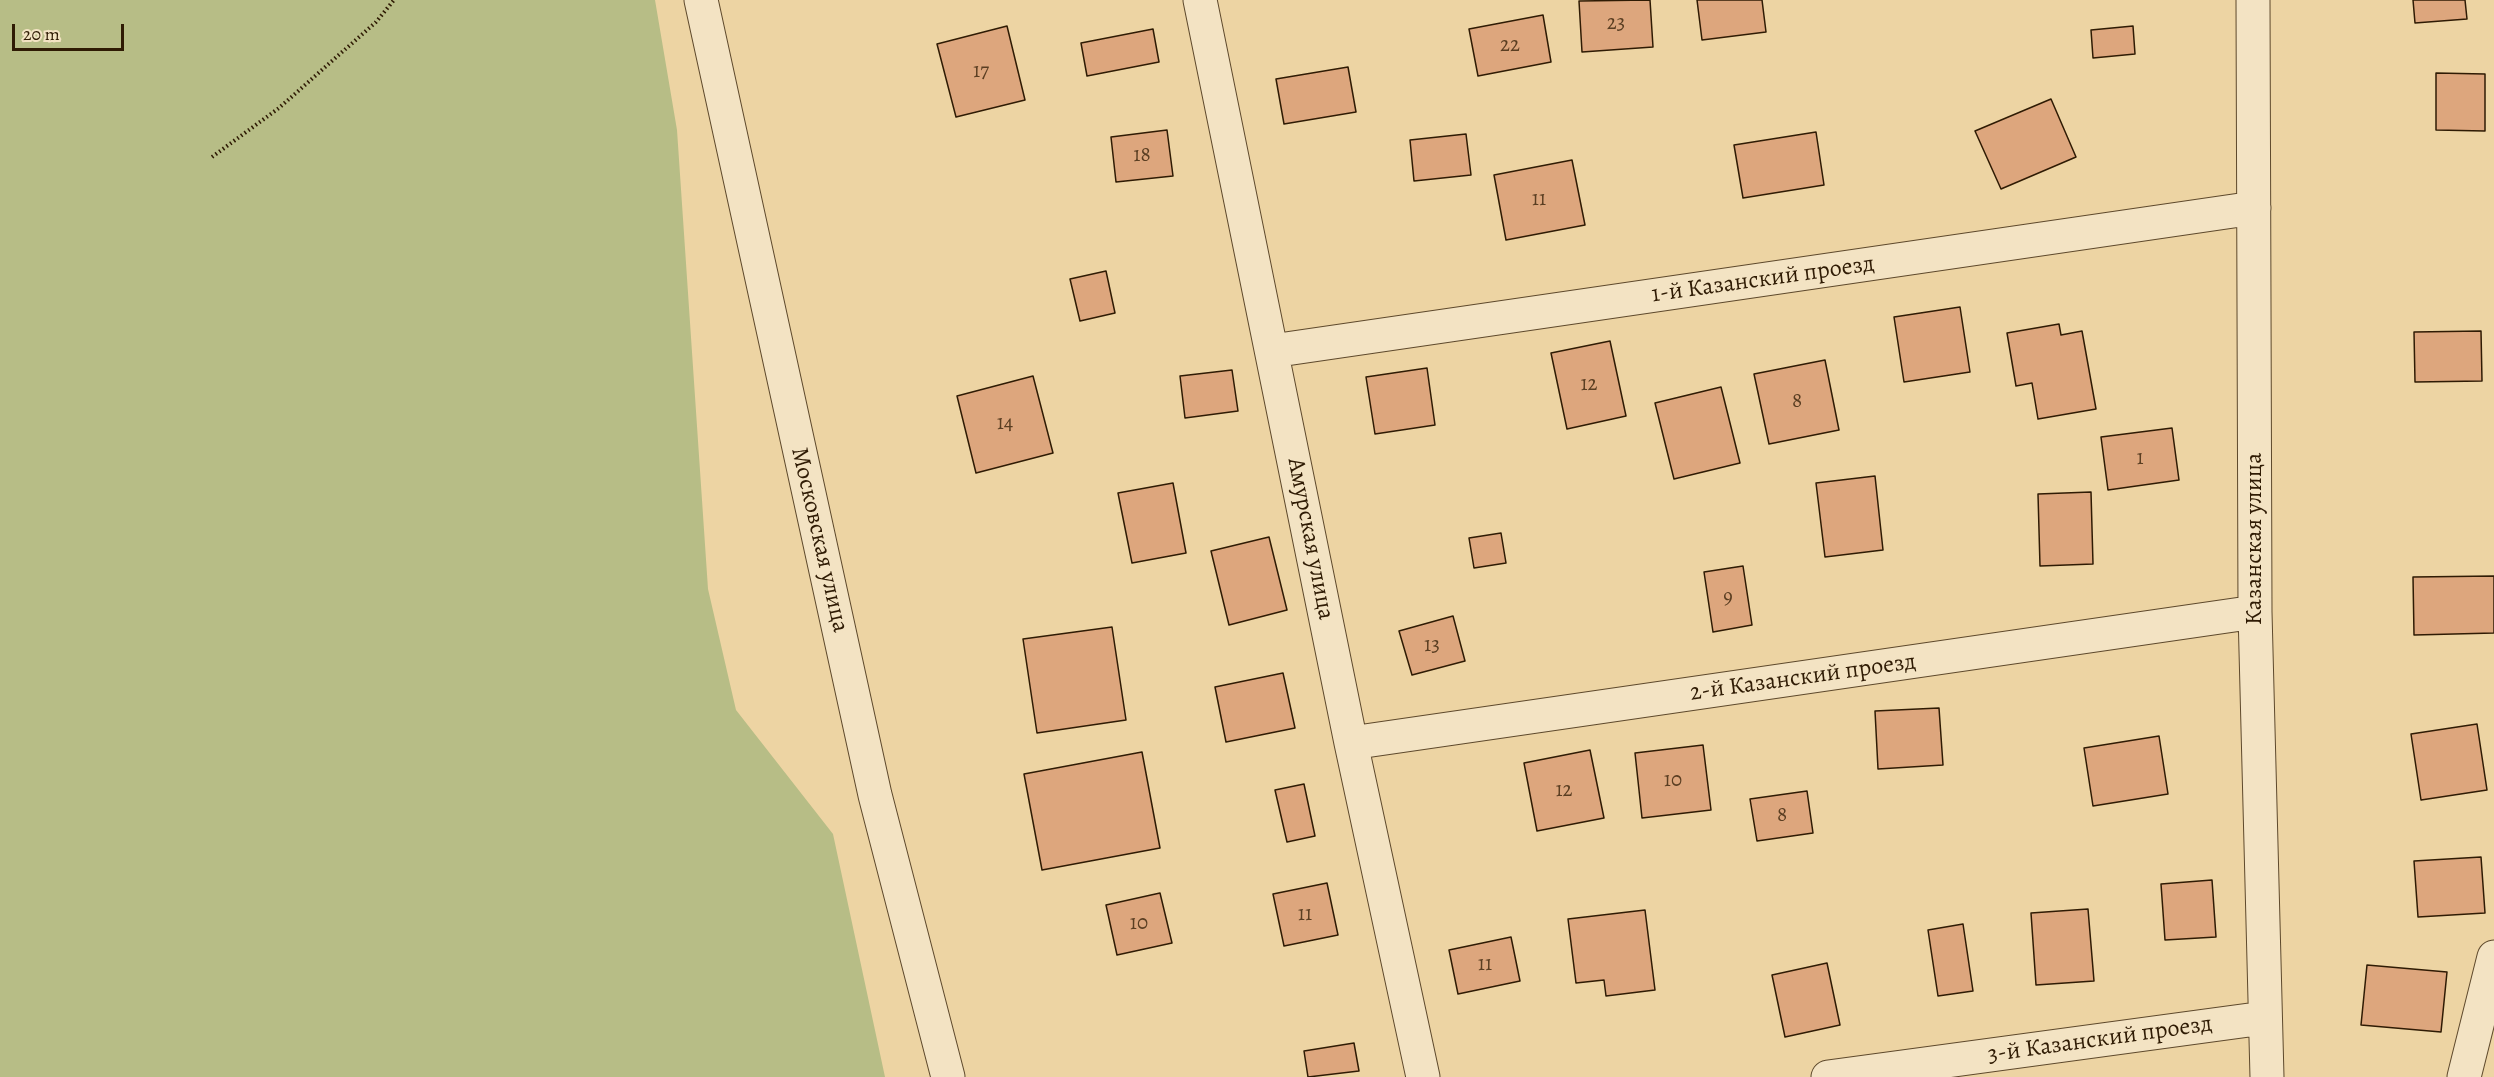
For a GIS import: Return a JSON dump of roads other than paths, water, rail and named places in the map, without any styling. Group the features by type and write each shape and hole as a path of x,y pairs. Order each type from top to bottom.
{"street":[{"name":"Московская улица","path":"700,0 875,795 948,1077"},
{"name":"Амурская улица","path":"1200,0 1351,743 1423,1077"},
{"name":"Казанская улица","path":"2253,0 2255,612 2267,1077"},
{"name":"1-й Казанский проезд","path":"1272,351 2254,208"},
{"name":"2-й Казанский проезд","path":"1351,743 2255,612"},
{"path":"2464,1077 2494,957"},
{"name":"3-й Казанский проезд","path":"1828,1077 2264,1018"}]}
